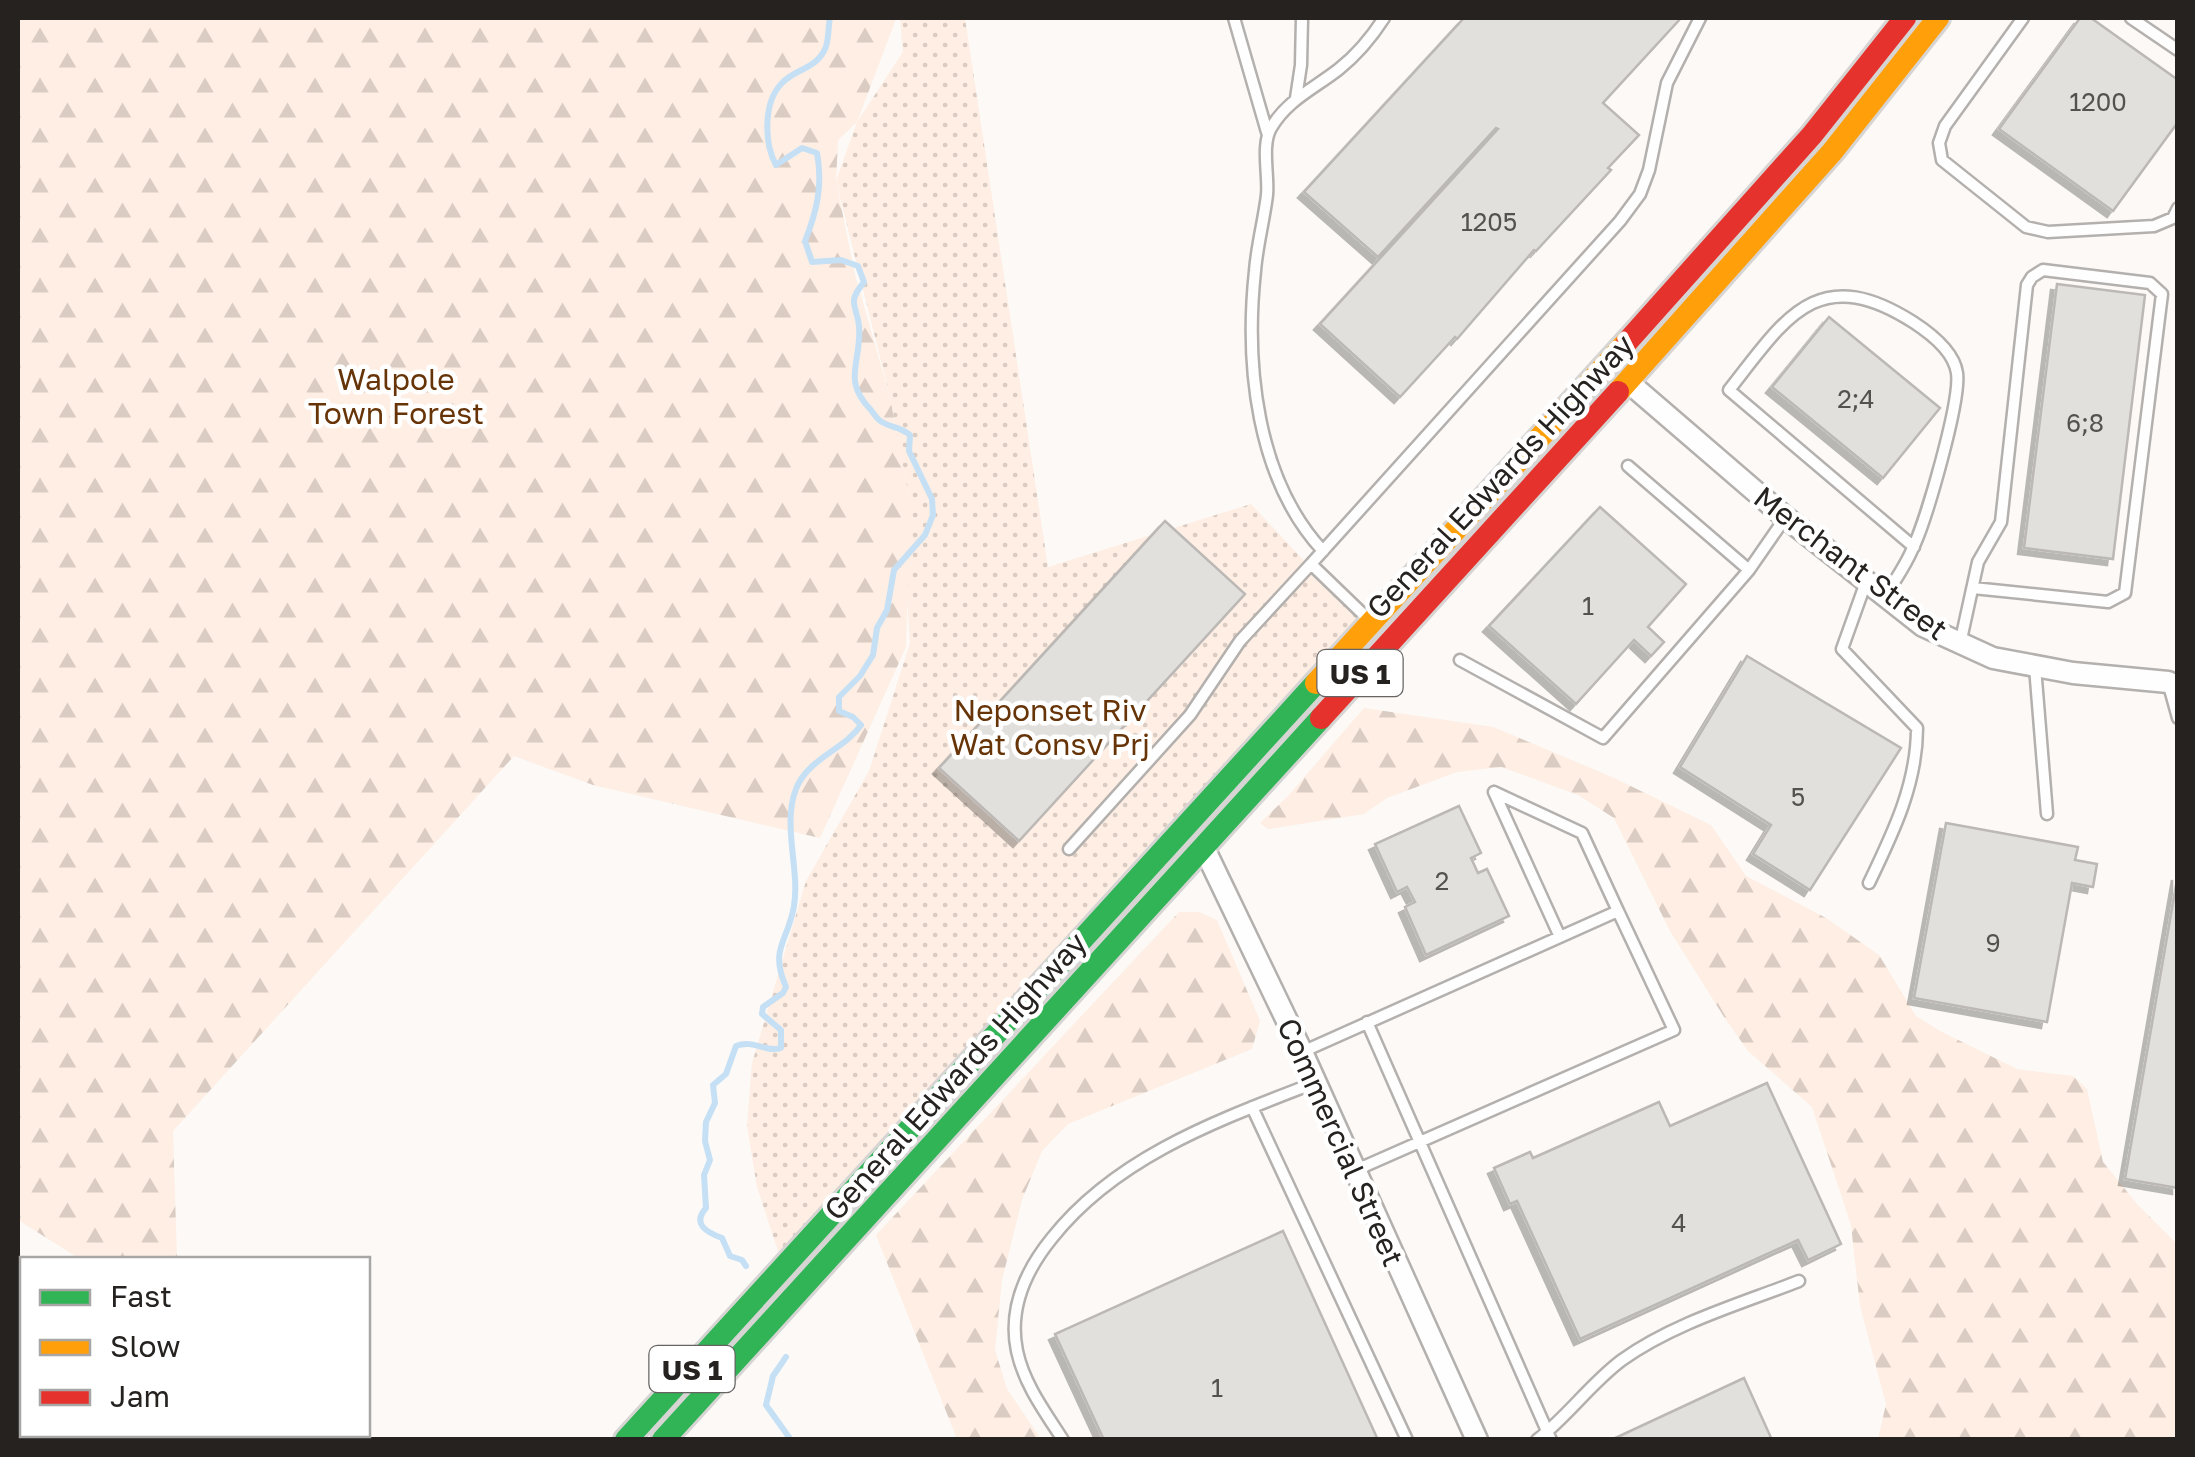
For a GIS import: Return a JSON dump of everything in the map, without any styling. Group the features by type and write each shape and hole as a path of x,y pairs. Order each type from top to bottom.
{"main road":[{"name":"General Edwards Highway","path":"626,1440 1720,241 1812,135 1905,18"},
{"name":"General Edwards Highway","path":"664,1440 1628,381 1832,152 1938,18"}],"street":[{"name":"Merchant Street","path":"1628,381 1786,518 1924,626 1993,658 2035,667 2172,680"},
{"name":"Commercial Street","path":"1203,846 1302,1052 1477,1440"}],"lane":[{"path":"1234,18 1268,132 1267,197 1254,275 1252,321 1258,412 1284,492 1324,551"},
{"path":"1296,98 1302,18"},
{"path":"1268,132 1296,98 1360,51 1384,18"},
{"path":"1069,849 1190,715 1240,641 1640,194 1649,170 1667,83 1700,18"},
{"path":"2023,18 1944,126 1938,143 1942,160 2026,227 2048,232 2154,226 2173,218 2178,208"},
{"path":"2131,18 2178,50"},
{"path":"1960,644 1978,562 2001,522 2027,285 2042,270 2150,283 2162,294 2125,593 2108,602 1973,588"},
{"path":"1885,596 1914,547 1954,412 1956,368 1935,340 1898,313 1854,298 1814,300 1791,315 1729,390 1914,547"},
{"path":"1628,466 1750,570"},
{"path":"1460,660 1603,738 1750,570 1786,518"},
{"path":"1311,564 1371,622"},
{"path":"1866,581 1842,649 1917,728 1917,757 1910,786 1869,883"},
{"path":"2035,667 2047,814"},
{"path":"2172,680 2178,718"},
{"path":"1354,1171 1674,1030 1582,833 1494,792 1560,936"},
{"path":"1302,1052 1618,912"},
{"path":"1367,1022 1549,1436"},
{"path":"1063,1440 1029,1384 1017,1351 1014,1318 1022,1285 1035,1258 1085,1199 1122,1172 1165,1147 1252,1107 1314,1084"},
{"path":"1252,1107 1407,1440"},
{"path":"1537,1440 1549,1436 1599,1380 1636,1351 1690,1324 1799,1281"}],"green space":[{"name":"Walpole Town Forest","path":"18,18 896,19 857,122 838,140 836,181 855,275 890,397 910,502 906,647 820,838 593,785 514,756 173,1131 177,1257 77,1257 18,1220"},
{"name":"Neponset Riv Wat Consv Prj","path":"900,18 965,18 1048,567 1251,504 1363,624 779,1254 757,1187 747,1126 752,1063 806,881 869,771 910,643 910,502 890,397 836,181 857,122 903,52"},
{"path":"1364,708 1493,727 1612,777 1711,825 1746,876 1826,918 1879,955 1916,1016 2017,1069 2073,1076 2087,1089 2103,1162 2177,1244 2177,1439 1878,1439 1886,1404 1860,1306 1851,1225 1812,1107 1748,1051 1724,1017 1670,931 1614,818 1578,795 1501,767 1457,772 1387,798 1364,814 1268,829 1260,823"},
{"path":"1179,912 1199,912 1217,920 1260,1021 1252,1049 1068,1124 1042,1151 1022,1200 1002,1280 995,1350 1007,1389 1041,1439 957,1439 876,1235"}],"building":[{"path":"1464,18 1681,18 1603,103 1639,135 1457,339 1400,397 1320,324 1498,129 1378,257 1304,192"},
{"path":"2080,18 2091,18 2178,80 2178,122 2113,211 1999,129"},
{"path":"2057,284 2145,295 2113,559 2024,548"},
{"path":"1829,317 1940,408 1883,478 1772,387"},
{"path":"1600,507 1686,584 1648,627 1664,642 1651,656 1634,640 1576,704 1489,626"},
{"path":"1165,521 1245,594 1019,841 939,768"},
{"path":"1747,656 1901,748 1810,890 1753,854 1771,825 1680,767"},
{"path":"1459,806 1481,853 1471,858 1478,873 1487,869 1509,916 1426,955 1405,907 1415,902 1407,887 1397,892 1375,844"},
{"path":"1946,823 2078,847 2075,860 2097,864 2093,887 2072,883 2047,1022 1914,998"},
{"path":"2178,874 2178,1188 2125,1179"},
{"path":"1767,1083 1841,1244 1808,1260 1798,1240 1580,1339 1517,1201 1510,1204 1494,1168 1530,1152 1533,1158 1659,1102 1670,1126"},
{"path":"1283,1231 1378,1440 1104,1440 1055,1334"},
{"path":"1744,1378 1772,1440 1611,1440"},
{"path":"324,1437 327,1440 261,1440"}],"waterway":[{"path":"746,1266 730,1256 722,1238 706,1230 700,1219 706,1208 704,1175 710,1160 706,1122 715,1103 713,1085 726,1074 736,1046 781,1048 781,1030 762,1014 763,1007 786,987 779,954 794,906 792,803 809,769 861,725 839,711 839,697 860,676 873,655 894,570 925,535 933,515 932,499 909,451 910,435 879,419 857,389 859,326 854,300 864,282 858,266 841,260 812,262 805,241 818,198 817,153 802,148 776,165 769,146 767,123 771,101 787,78 821,56 830,18"},
{"path":"786,1357 773,1376 766,1405 791,1440"}],"traffic: fast":[{"path":"626,1440 1316,683"},
{"path":"663,1440 1321,718"}],"traffic: slow":[{"path":"1618,392 1832,152 1938,18"},
{"path":"1316,683 1627,342"}],"traffic: jam":[{"path":"1627,342 1812,135 1905,18"},
{"path":"1321,718 1618,392"}]}
